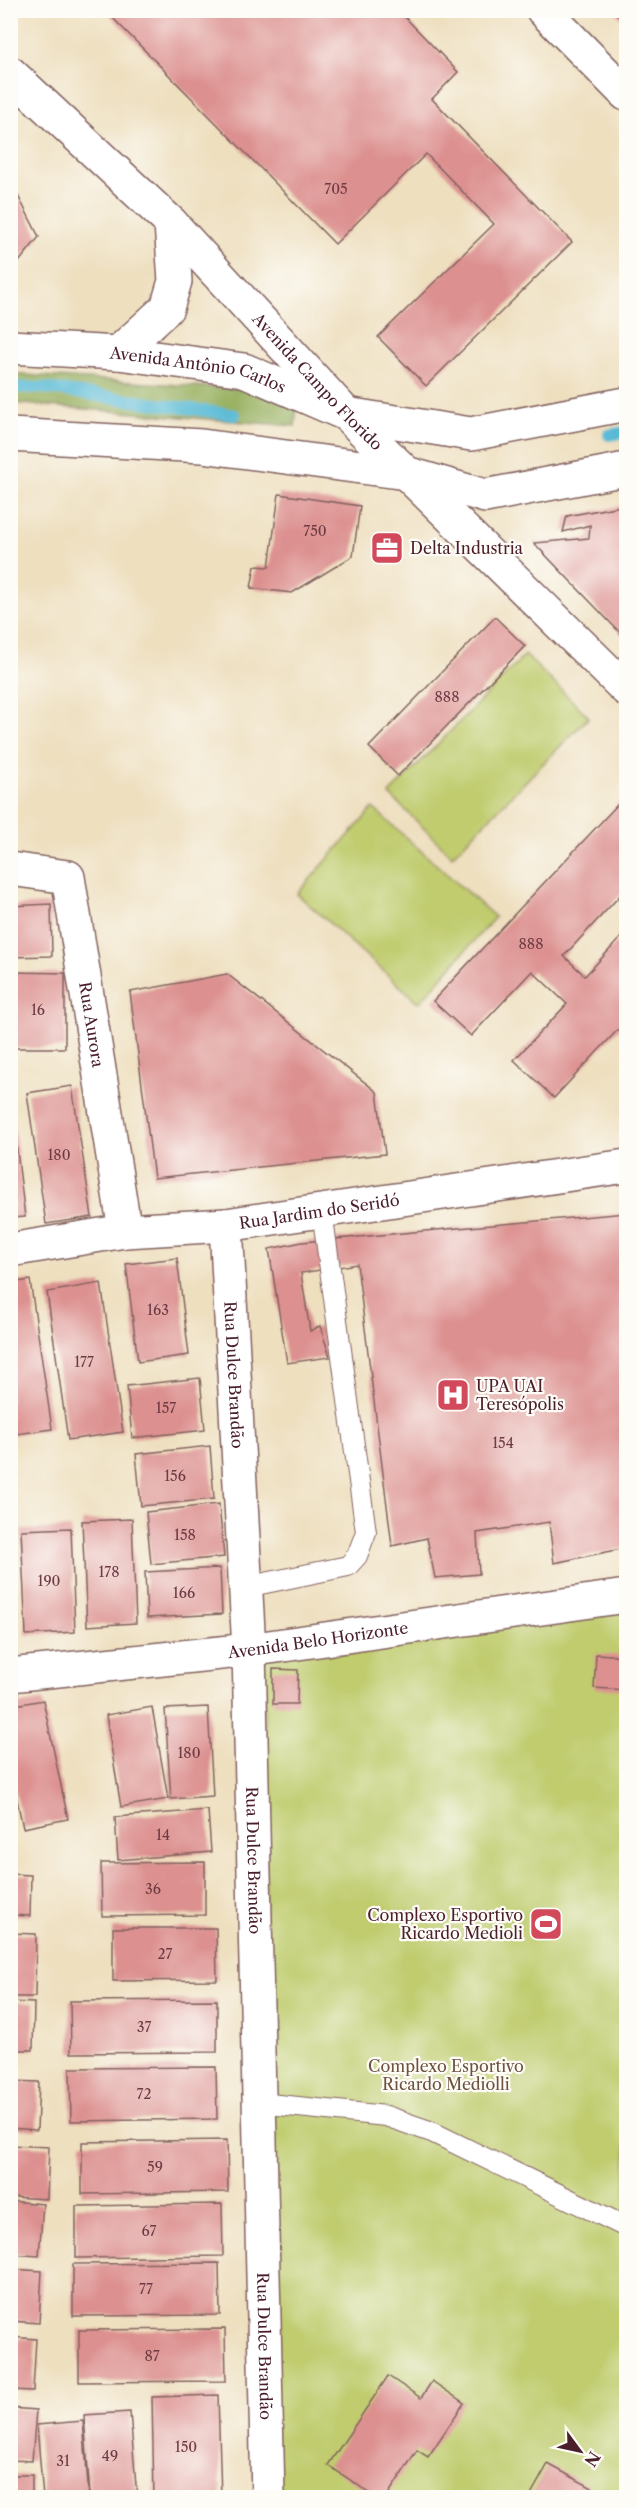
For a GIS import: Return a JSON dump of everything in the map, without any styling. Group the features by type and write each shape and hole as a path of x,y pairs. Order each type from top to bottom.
{"street":[{"path":"543,10 627,94"},
{"name":"Avenida Campo Florido","path":"10,73 171,223 346,414 627,689"},
{"path":"118,353 167,308 175,281 171,223"},
{"name":"Avenida Antônio Carlos","path":"10,347 118,353 244,370 346,414 471,434 627,404"},
{"path":"10,435 202,446 406,473 485,496 627,470"},
{"name":"Rua Aurora","path":"10,868 68,877 125,1231"},
{"name":"Rua Jardim do Seridó","path":"10,1250 125,1231 226,1225 627,1166"},
{"name":"Rua Dulce Brandão","path":"226,1225 249,1650 268,2498"},
{"name":"Avenida Belo Horizonte","path":"10,1675 249,1650 627,1596"}],"lane":[{"path":"246,1587 348,1566 357,1556 366,1532 322,1211"},
{"path":"259,2103 386,2116 432,2132 627,2227"}],"green space":[{"path":"10,374 298,393 295,426 11,403"},
{"path":"525,655 589,717 452,856 389,794"},
{"path":"373,808 495,917 419,1003 297,894"},
{"name":"Complexo Esportivo Ricardo Mediolli","path":"626,1608 626,2497 267,2497 264,1654"}],"building":[{"path":"105,10 398,10 458,72 432,99 572,242 426,386 378,337 494,224 426,154 335,244"},
{"path":"614,10 626,10 626,16 622,20"},
{"path":"10,180 39,237 10,273"},
{"path":"279,494 360,506 353,556 292,593 251,588 255,566 269,567"},
{"path":"626,505 626,639 534,543 589,538 590,525 563,532 567,516"},
{"path":"495,617 525,646 398,776 369,747"},
{"path":"619,803 626,811 626,889 564,956 585,976 626,932 626,1021 554,1098 514,1060 567,1004 532,971 471,1036 433,1001"},
{"path":"51,904 52,956 10,957 10,906"},
{"path":"10,972 65,973 65,1048 10,1048"},
{"path":"227,974 377,1092 385,1154 154,1178 130,992"},
{"path":"72,1086 92,1217 46,1224 27,1093"},
{"path":"10,1092 25,1217 10,1218"},
{"name":"UPA UAI Teresópolis","path":"626,1213 626,1548 554,1563 549,1522 477,1533 479,1574 435,1578 427,1538 392,1546 357,1264 301,1273 310,1331 320,1326 330,1357 287,1363 269,1249 302,1242"},
{"path":"177,1258 189,1355 138,1362 126,1264"},
{"path":"30,1280 52,1429 10,1435 10,1283"},
{"path":"101,1283 123,1432 68,1440 47,1292"},
{"path":"200,1378 205,1430 132,1438 127,1386"},
{"path":"210,1446 214,1499 141,1506 136,1454"},
{"path":"219,1504 224,1557 151,1564 146,1512"},
{"path":"132,1519 136,1623 87,1626 82,1521"},
{"path":"71,1528 75,1632 26,1635 21,1530"},
{"path":"220,1568 222,1614 147,1618 145,1572"},
{"path":"596,1654 626,1656 626,1690 594,1688"},
{"path":"273,1669 298,1670 297,1704 273,1704"},
{"path":"43,1700 68,1819 23,1828 10,1766 10,1706"},
{"path":"152,1707 168,1799 121,1807 106,1715"},
{"path":"208,1707 213,1796 171,1799 165,1709"},
{"path":"208,1810 211,1852 118,1860 115,1817"},
{"path":"205,1862 205,1915 102,1916 101,1863"},
{"path":"10,1874 31,1875 30,1916 10,1915"},
{"path":"113,1928 216,1928 217,1980 113,1981"},
{"path":"10,1933 36,1934 35,1997 10,1997"},
{"path":"217,2000 217,2052 71,2053 70,2001"},
{"path":"10,2002 34,2003 33,2050 10,2050"},
{"path":"216,2067 217,2119 71,2121 70,2068"},
{"path":"10,2081 39,2082 37,2130 10,2128"},
{"path":"227,2140 228,2192 82,2194 82,2142"},
{"path":"10,2145 49,2147 47,2199 10,2197"},
{"path":"10,2201 43,2204 39,2256 10,2254"},
{"path":"222,2204 223,2256 76,2258 76,2206"},
{"path":"219,2263 220,2315 73,2316 73,2264"},
{"path":"10,2269 42,2271 39,2323 10,2321"},
{"path":"225,2329 226,2381 79,2382 79,2330"},
{"path":"10,2337 36,2339 33,2391 10,2390"},
{"path":"388,2376 421,2398 432,2381 464,2403 428,2457 417,2450 386,2498 377,2498 328,2465"},
{"path":"218,2395 221,2498 154,2498 152,2397"},
{"path":"10,2408 36,2410 32,2461 10,2460"},
{"path":"130,2412 137,2498 90,2498 84,2415"},
{"path":"83,2421 89,2498 43,2498 37,2425"},
{"path":"548,2464 596,2490 591,2498 529,2498"},
{"path":"10,2475 32,2475 32,2498 10,2498"}],"waterway":[{"path":"10,387 43,388 235,415"},
{"path":"609,435 626,432"}],"place":[{"name":"Delta Industria","path":"387,548"},
{"name":"UPA UAI Teresópolis","path":"453,1395"},
{"name":"Complexo Esportivo Ricardo Medioli","path":"546,1924"}]}
